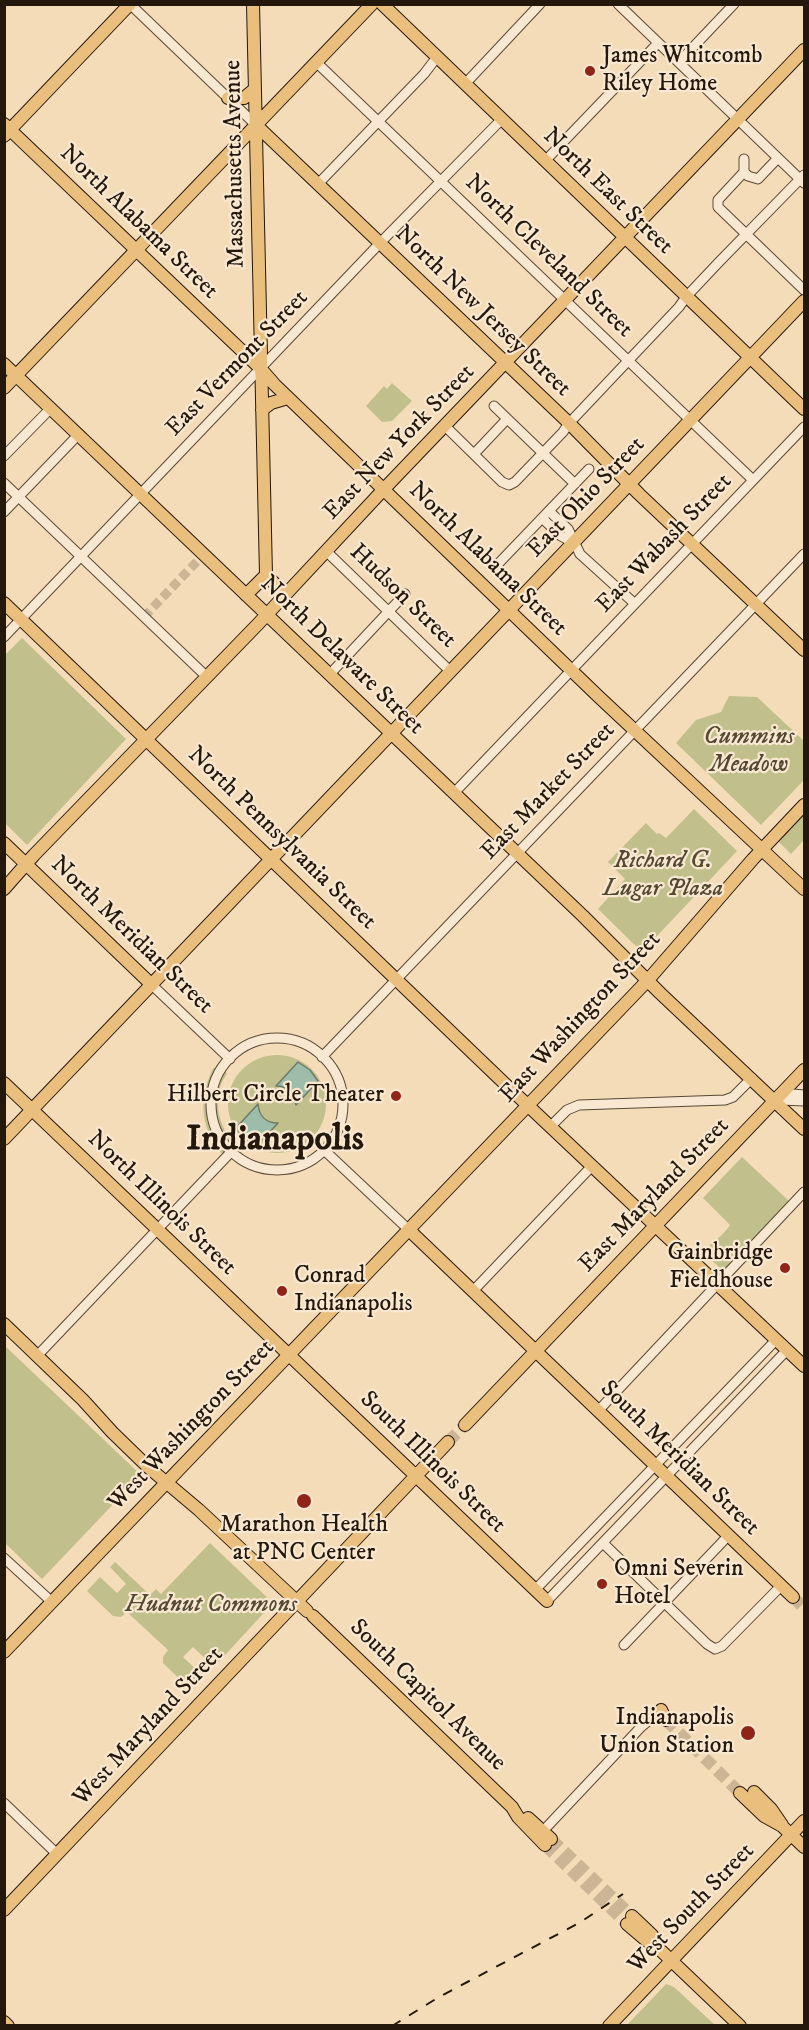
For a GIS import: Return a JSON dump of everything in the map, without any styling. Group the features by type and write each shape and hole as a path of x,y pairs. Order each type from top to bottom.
{"main road":[{"path":"6,130 130,4"},
{"name":"Massachusetts Avenue","path":"253,4 266,575"},
{"path":"4,388 372,4"},
{"name":"North East Street","path":"382,4 804,409"},
{"name":"East New York Street","path":"4,889 804,50"},
{"path":"228,98 244,98 255,89 267,97 284,96"},
{"name":"North New Jersey Street","path":"256,125 506,363 571,420 630,485 804,650"},
{"name":"North Alabama Street","path":"6,130 136,250 572,671 804,889"},
{"name":"East Ohio Street","path":"4,1139 804,301"},
{"name":"North Delaware Street","path":"4,364 804,1129"},
{"path":"262,410 271,403 288,398"},
{"path":"246,595 266,575 285,594"},
{"name":"North Pennsylvania Street","path":"4,603 804,1366"},
{"name":"East Washington Street","path":"409,1230 648,980 804,805"},
{"name":"North Meridian Street","path":"4,843 152,985"},
{"name":"East Maryland Street","path":"535,1351 804,1070"},
{"name":"North Illinois Street","path":"4,1083 289,1355"},
{"path":"409,1230 535,1351 465,1425"},
{"name":"West Washington Street","path":"4,1652 409,1230"},
{"name":"South Capitol Avenue","path":"4,1324 83,1400 112,1432 297,1601 512,1807 518,1817 546,1838"},
{"name":"South Meridian Street","path":"535,1351 793,1597"},
{"name":"South Illinois Street","path":"289,1355 547,1601"},
{"name":"West Maryland Street","path":"4,1910 448,1442"},
{"path":"754,1792 804,1847"},
{"path":"740,1793 764,1816 787,1830"},
{"name":"West South Street","path":"609,2025 671,1960 787,1830 804,1821"},
{"path":"629,1920 647,1941 655,1945 740,2025"},
{"path":"4,2022 8,2025"}],"street":[{"name":"North New Jersey Street","path":"130,4 256,125"},
{"path":"465,84 540,4"},
{"path":"445,426 502,482 509,485 515,482 686,297 803,179 778,158 618,4"},
{"path":"678,62 734,4"},
{"path":"545,161 658,42"},
{"path":"318,184 424,74 437,57"},
{"name":"North Cleveland Street","path":"316,62 753,480"},
{"name":"East Vermont Street","path":"4,638 380,243 502,119"},
{"path":"744,172 748,176 758,178 778,158"},
{"path":"744,159 744,172 718,200 718,207 804,290"},
{"path":"494,406 575,484"},
{"path":"4,456 51,408"},
{"path":"474,454 507,419"},
{"name":"East Wabash Street","path":"454,793 804,427"},
{"path":"4,512 79,434"},
{"path":"497,565 589,469"},
{"path":"4,483 207,677"},
{"path":"546,514 561,536 574,543 580,554 634,603"},
{"name":"Hudson Street","path":"326,551 451,672"},
{"name":"East Market Street","path":"322,1057 804,554"},
{"path":"330,674 405,594"},
{"name":"North Meridian Street","path":"152,985 230,1059"},
{"path":"276,1039 301,1043 322,1057 337,1078 342,1104 338,1129 324,1150 303,1164 278,1170 253,1166 231,1152 213,1122 211,1100 217,1078 230,1059 251,1044 276,1039"},
{"path":"551,1126 567,1110 579,1105 725,1101 752,1078"},
{"path":"775,1100 793,1094 804,1095"},
{"path":"775,1100 804,1101"},
{"path":"324,1150 409,1230"},
{"path":"37,1356 231,1152"},
{"path":"473,1292 592,1166"},
{"path":"598,1411 804,1192"},
{"path":"535,1590 776,1340"},
{"path":"547,1601 787,1350"},
{"path":"624,1645 728,1536"},
{"path":"603,1542 707,1644 715,1649 722,1646 781,1586"},
{"path":"4,1558 52,1602"},
{"path":"546,1838 641,1726 663,1715"},
{"path":"4,1803 57,1854"}],"green space":[{"path":"392,383 412,401 392,421 382,422 366,406 384,386 387,389"},
{"path":"22,638 126,739 27,845 5,823 4,656"},
{"name":"Cummins Meadow","path":"729,696 757,697 804,741 804,780 761,825 676,743 696,720 721,712"},
{"name":"Richard G. Lugar Plaza","path":"694,809 737,851 642,952 598,909 625,879 608,862 646,823 657,834 666,838"},
{"path":"804,812 804,840 791,854 778,841"},
{"path":"277,1055 296,1059 312,1069 322,1085 326,1104 322,1123 312,1139 296,1149 277,1153 258,1149 242,1139 232,1123 228,1104 232,1085 242,1069 258,1059"},
{"path":"221,1067 227,1074 219,1092 219,1110 224,1129 234,1146 233,1150 224,1155 212,1139 204,1112 204,1095 209,1077 213,1068"},
{"path":"742,1157 790,1202 781,1212 787,1218 731,1278 703,1252 730,1225 703,1198"},
{"path":"4,1345 141,1475 42,1579 5,1543"},
{"name":"Hudnut Commons","path":"210,1543 273,1603 214,1667 193,1647 183,1657 203,1676 190,1689 163,1663 163,1657 168,1650 127,1612 121,1617 113,1616 87,1591 100,1577 117,1593 126,1584 110,1567 115,1562 150,1595 156,1589 161,1594"},
{"path":"666,1984 674,1987 715,2025 627,2025"}],"shaded area":[{"path":"298,1062 310,1070 318,1081 296,1105 290,1091 276,1086"},
{"path":"258,1104 264,1118 278,1123 256,1147 236,1128"}],"tunnel":[{"path":"144,617 204,554"},
{"path":"448,1442 465,1425"},
{"path":"793,1597 804,1608"},
{"path":"666,1720 740,1793"},
{"path":"551,1839 632,1916"},
{"path":"545,1845 627,1924"}],"railway":[{"path":"392,2026 439,1997 579,1923 623,1894"}],"place":[{"name":"James Whitcomb Riley Home","path":"590,71"},
{"name":"Hilbert Circle Theater","path":"396,1096"},
{"name":"Gainbridge Fieldhouse","path":"785,1268"},
{"name":"Conrad Indianapolis","path":"282,1291"},
{"name":"Marathon Health at PNC Center","path":"304,1501"},
{"name":"Omni Severin Hotel","path":"602,1584"},
{"name":"Indianapolis Union Station","path":"748,1733"}],"district":[{"name":"Indianapolis","path":"275,1142"}]}
